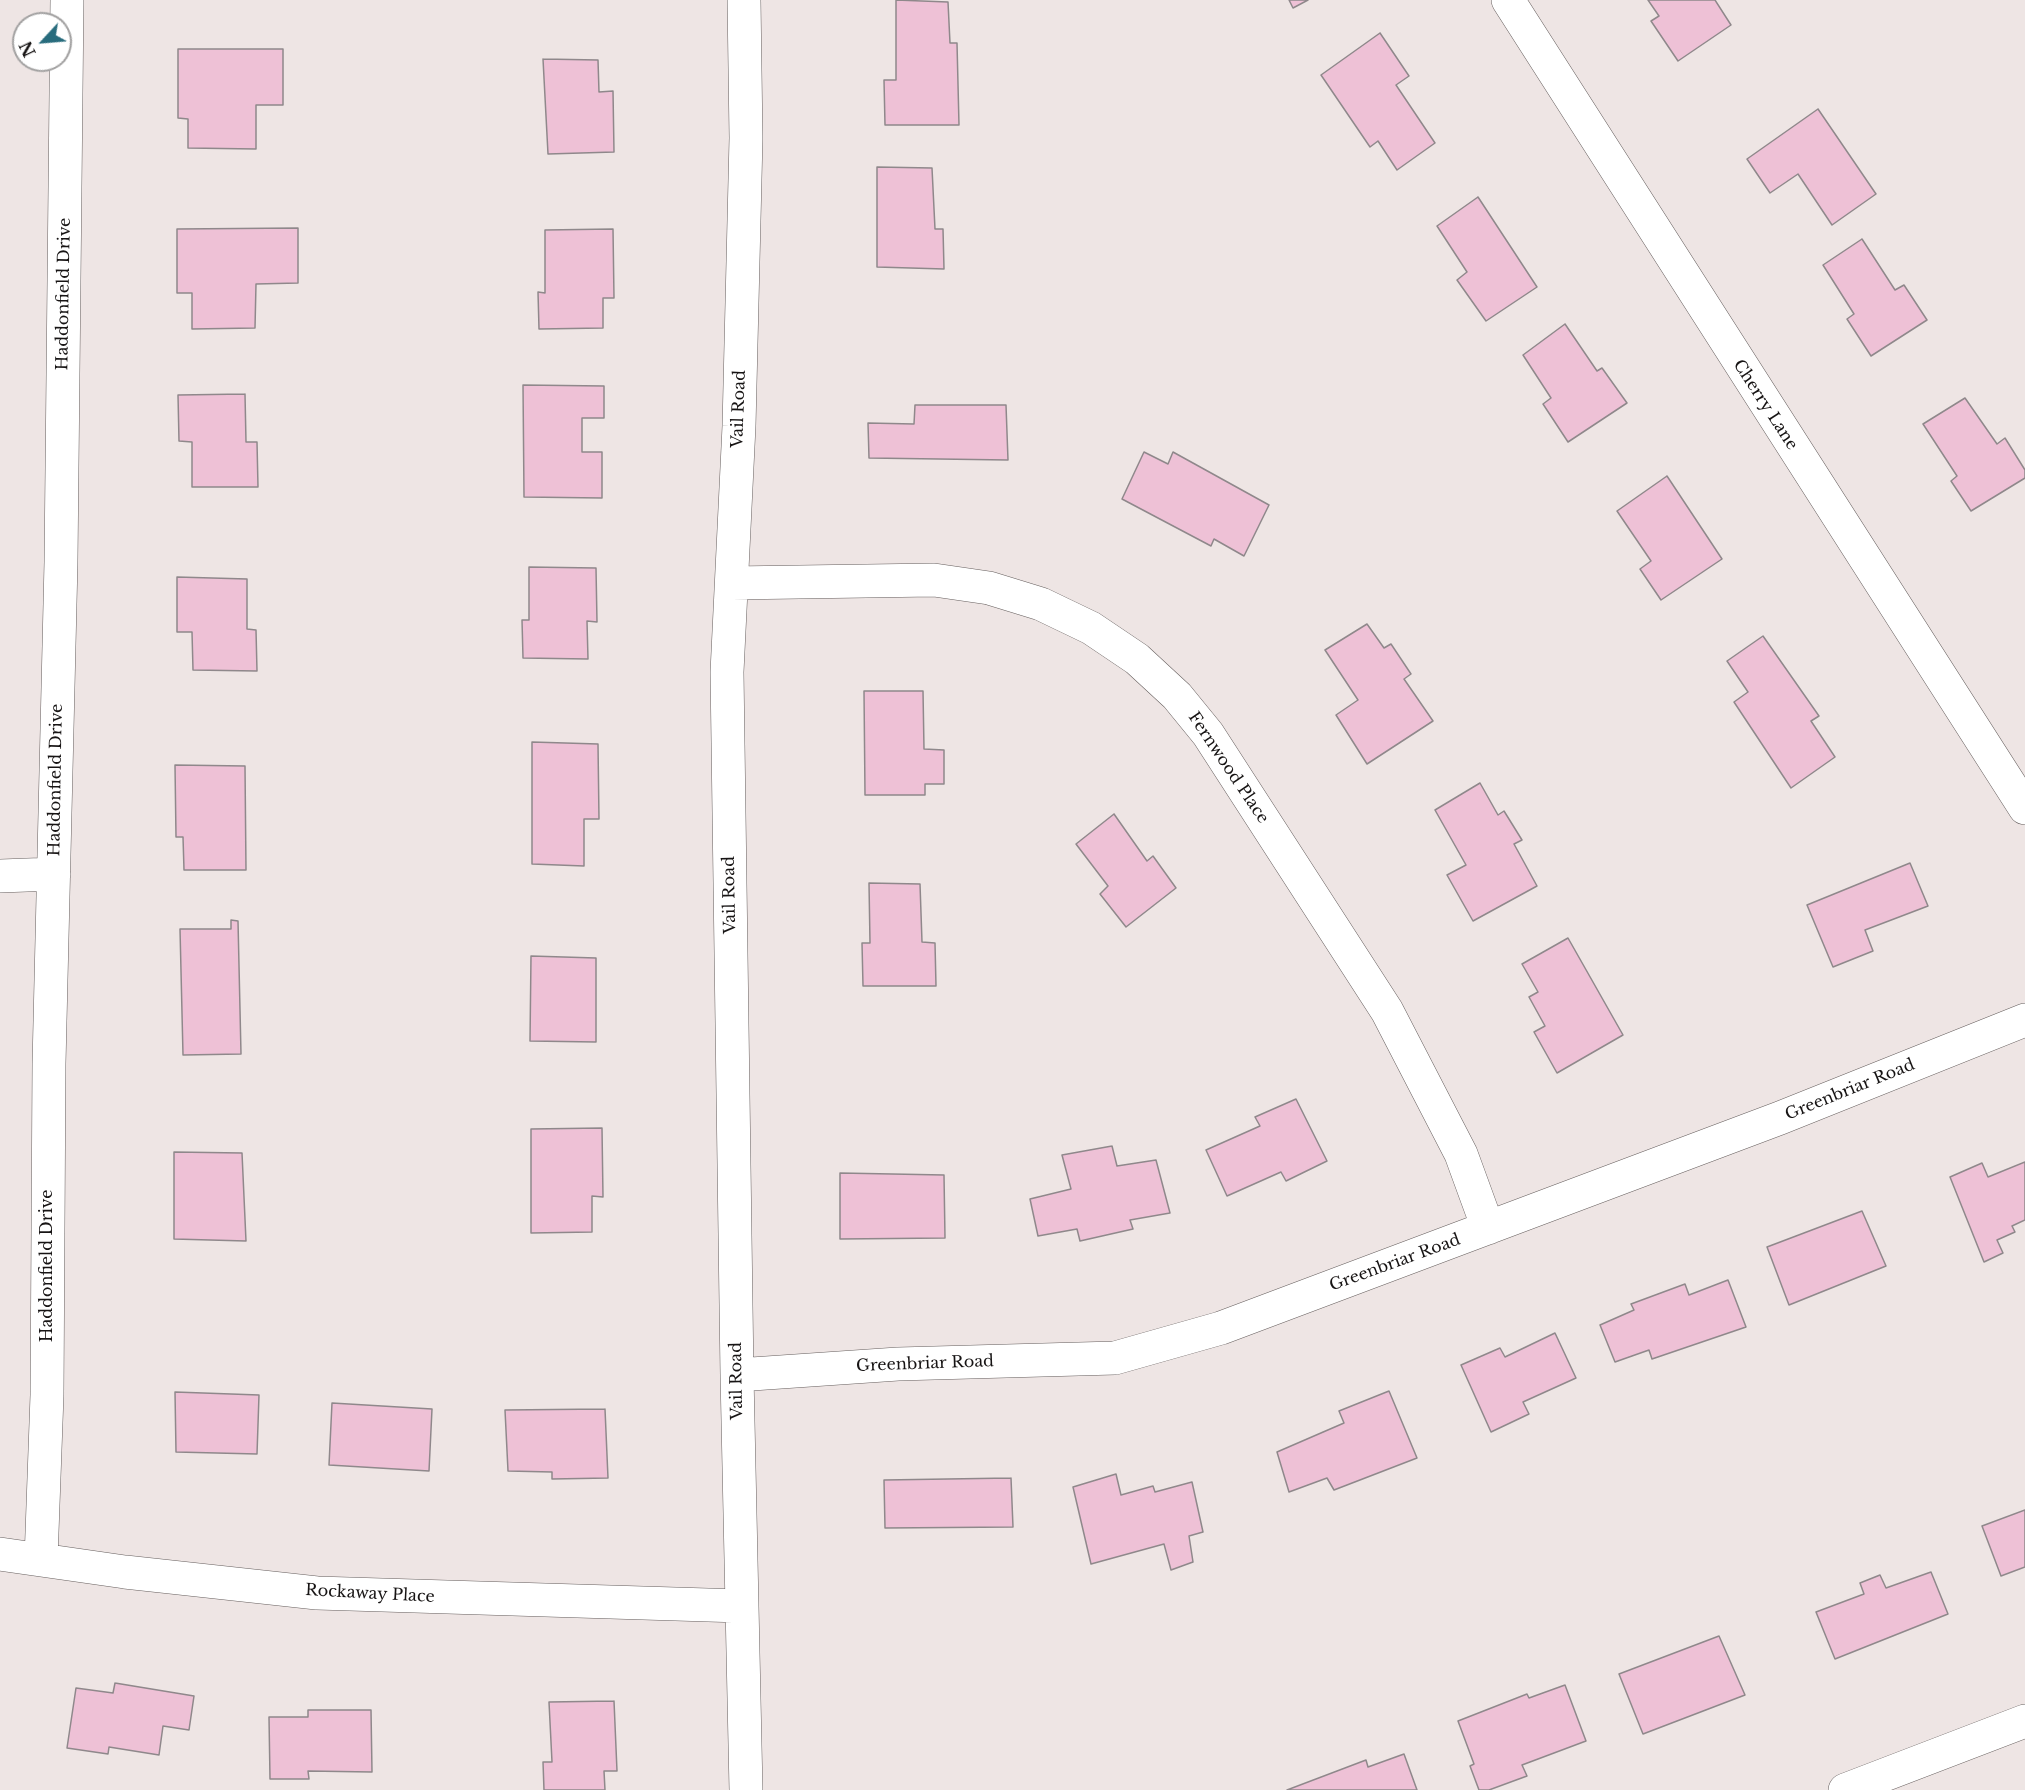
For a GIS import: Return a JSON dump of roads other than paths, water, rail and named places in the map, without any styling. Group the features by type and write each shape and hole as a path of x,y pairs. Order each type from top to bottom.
{"street":[{"name":"Haddonfield Drive","path":"41,1560 46,1395 49,1064 68,0"},
{"name":"Vail Road","path":"744,0 746,138 739,426 727,672 737,1375 746,1790"},
{"name":"Cherry Lane","path":"1508,0 2025,808"},
{"name":"Fernwood Place","path":"732,583 934,580 989,588 1041,604 1071,618 1091,628 1137,658 1177,696 1208,734 1387,1011 1461,1154 1488,1228"},
{"path":"0,876 54,874"},
{"name":"Greenbriar Road","path":"737,1375 898,1364 1115,1358 1221,1328 1780,1118 2025,1020"},
{"name":"Rockaway Place","path":"0,1554 125,1572 317,1593 741,1606"},
{"path":"1845,1790 2025,1721"}]}
